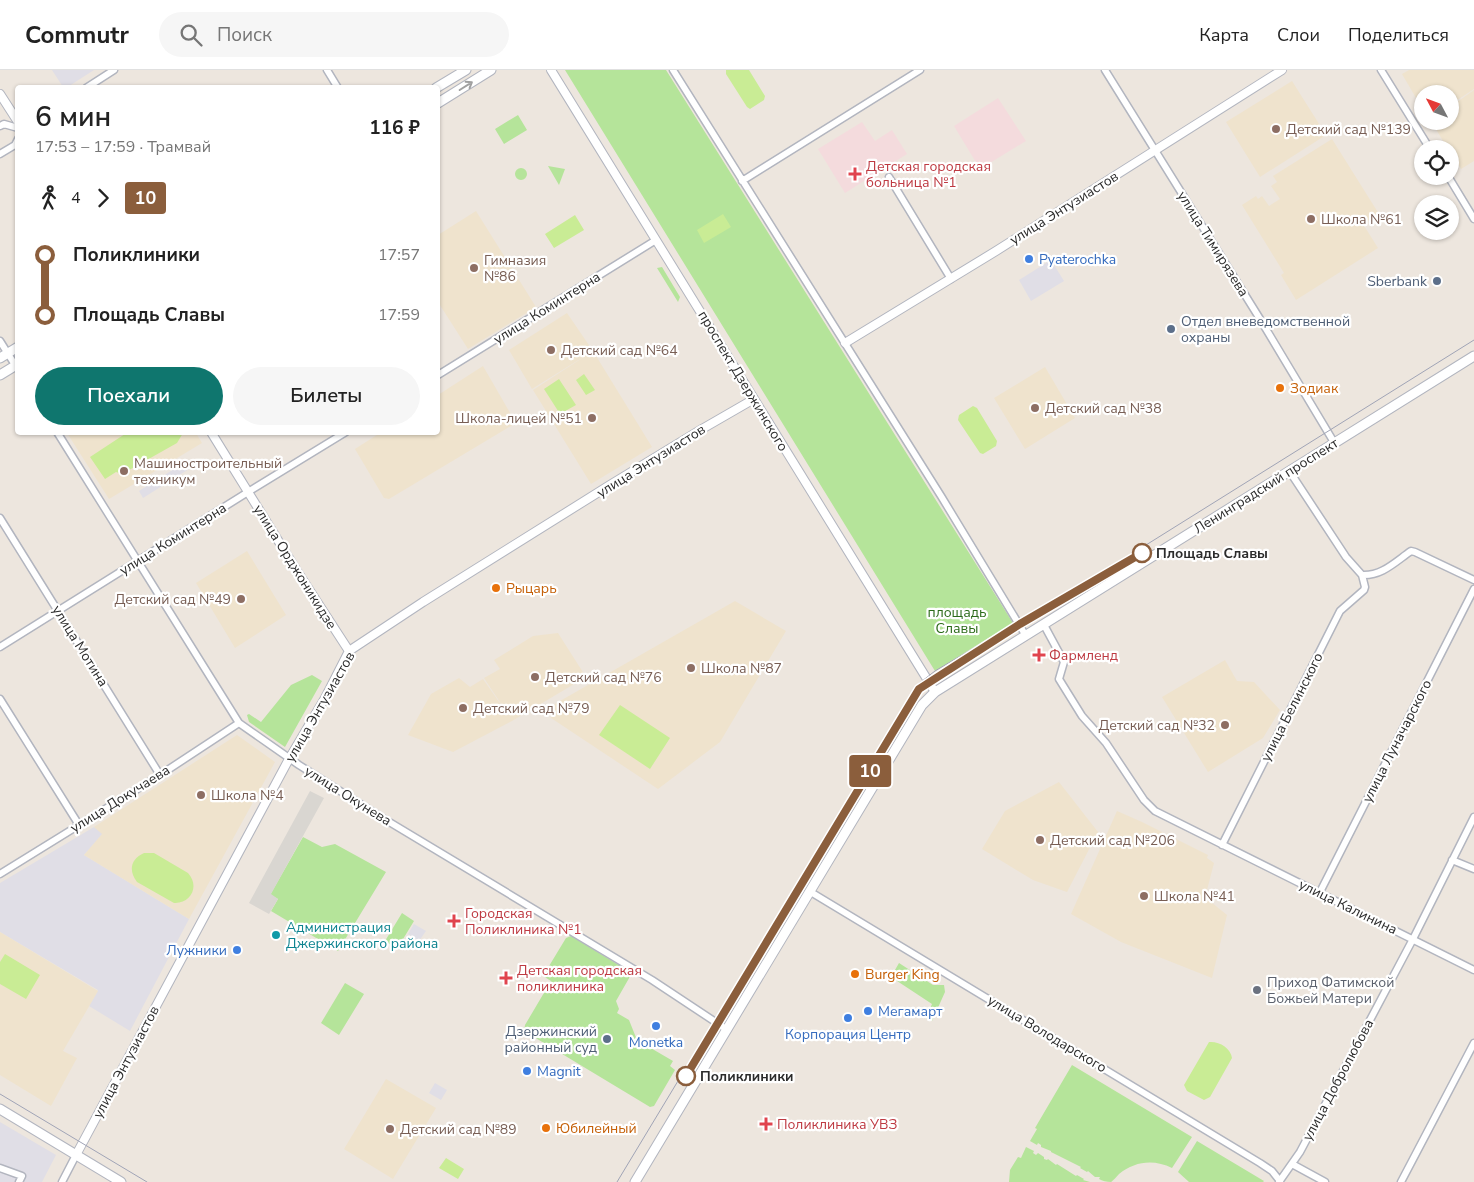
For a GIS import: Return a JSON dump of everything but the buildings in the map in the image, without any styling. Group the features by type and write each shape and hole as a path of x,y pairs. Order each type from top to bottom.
{"main road":[{"path":"440,86 466,70"},
{"path":"440,102 491,70"},
{"path":"4,356 15,349"},
{"name":"Ленинградский проспект","path":"634,1182 922,704 935,692 1474,356"},
{"path":"0,375 15,367"},
{"path":"0,1109 121,1182"}],"street":[{"path":"91,85 114,70"},
{"path":"327,70 336,85"},
{"name":"проспект Дзержинского","path":"551,70 935,692"},
{"path":"673,70 941,496 1026,636"},
{"path":"742,181 920,70"},
{"name":"улица Тимирязева","path":"1105,70 1260,318 1335,444"},
{"name":"улица Энтузиастов","path":"844,343 951,279 1282,70"},
{"path":"1381,70 1424,140"},
{"path":"0,94 15,117"},
{"path":"0,126 4,124 15,127"},
{"path":"0,154 15,145"},
{"path":"889,177 951,279"},
{"path":"1453,185 1474,219"},
{"name":"улица Коминтерна","path":"440,374 656,240"},
{"path":"0,341 4,356 15,364"},
{"name":"улица Энтузиастов","path":"76,1155 290,759 326,698 349,651 423,602 610,485 754,399"},
{"name":"улица Окунева","path":"60,435 239,723 290,759 406,833 652,980 726,1029"},
{"name":"улица Орджоникидзе","path":"213,435 349,651"},
{"name":"улица Коминтерна","path":"0,647 341,435"},
{"path":"1290,472 1346,558 1362,575 1381,572 1411,551 1474,580"},
{"name":"улица Мотина","path":"0,518 160,775"},
{"name":"улица Белинского","path":"1222,845 1340,611 1364,590 1362,575"},
{"name":"улица Луначарского","path":"1320,892 1474,589"},
{"path":"1044,625 1064,662 1059,679 1079,712 1106,743 1144,800 1155,811 1222,845"},
{"path":"0,699 79,825"},
{"name":"улица Докучаева","path":"0,874 160,775 239,723"},
{"name":"улица Добролюбова","path":"1279,1182 1300,1152 1413,939 1474,817"},
{"name":"улица Калинина","path":"1222,845 1474,970"},
{"path":"1452,860 1474,869"},
{"name":"улица Володарского","path":"810,891 1272,1170 1279,1182"},
{"path":"1401,1182 1474,1043"},
{"path":"62,1182 76,1155"},
{"path":"1292,1164 1326,1182"},
{"path":"0,1168 22,1176 19,1182"}],"shaded area":[{"path":"52,70 94,70 71,85 62,85"},
{"path":"1409,70 1474,70 1474,89 1459,99 1459,85 1414,85 1414,94 1402,74"},
{"name":"Детский сад №139","path":"1292,81 1326,135 1260,177 1226,122"},
{"path":"1474,90 1474,161 1461,169 1459,166 1459,140 1443,140 1436,130 1459,130 1459,101"},
{"path":"998,98 1026,141 980,169 954,126"},
{"name":"Детская городская больница №1","path":"862,122 875,141 892,130 907,154 845,193 818,149"},
{"name":"Школа №61","path":"1332,139 1379,214 1363,224 1378,248 1296,300 1281,275 1284,273 1242,205 1256,196 1258,199 1262,196 1269,206 1280,199 1271,186 1277,182 1273,176"},
{"name":"Гимназия №86","path":"476,211 536,307 468,349 440,305 440,234"},
{"path":"1051,260 1064,281 1031,301 1019,280"},
{"name":"Детский сад №64","path":"567,313 593,351 532,389 509,350"},
{"name":"Школа-лицей №51","path":"593,351 652,447 591,484 533,390"},
{"path":"483,366 516,423 389,499 384,498 355,449 377,435 440,435 440,394"},
{"name":"Детский сад №38","path":"1045,367 1075,418 1025,449 994,398"},
{"name":"Машиностроительный техникум","path":"68,435 197,435 202,443 109,499"},
{"path":"185,462 189,469 143,498 139,491"},
{"name":"Детский сад №49","path":"247,551 286,615 235,648 196,583"},
{"name":"Школа №87","path":"735,601 786,631 720,742 658,789 551,718 553,705"},
{"path":"558,633 586,677 512,721 453,752 408,735 431,694 459,678 470,687 483,679 511,719 484,678 500,669 494,660 533,636"},
{"name":"Детский сад №32","path":"1225,660 1237,681 1254,682 1280,710 1263,738 1208,772 1162,697"},
{"name":"Школа №4","path":"237,735 275,762 189,919 84,855 102,834 94,827"},
{"name":"Детский сад №206","path":"1059,782 1098,832 1067,892 1033,880 982,849 1005,811"},
{"path":"310,791 324,798 271,894 278,899 269,914 249,903"},
{"name":"Школа №41","path":"1117,811 1208,855 1207,858 1214,863 1207,890 1211,902 1227,915 1212,978 1121,942 1071,914"},
{"path":"94,827 103,834 84,855 189,919 130,1031 89,1006 98,990 0,932 0,883"},
{"path":"414,924 426,931 419,941 408,934"},
{"path":"0,932 98,991 63,1051 77,1058 51,1106 0,1075"},
{"name":"Детский сад №89","path":"386,1079 436,1108 393,1179 344,1149"},
{"path":"435,1083 447,1090 441,1100 429,1093"},
{"path":"0,1122 56,1155 42,1182 0,1182"}],"green space":[{"name":"площадь Славы","path":"565,70 666,70 1013,623 935,671"},
{"path":"726,70 749,70 765,96 764,100 750,109 747,107 726,74"},
{"path":"518,115 527,130 504,144 495,129"},
{"path":"548,166 565,169 559,185"},
{"path":"519,168 523,168 527,174 523,180 519,180 515,176 515,172"},
{"path":"723,214 731,227 704,243 697,230"},
{"path":"575,215 584,230 554,248 545,234"},
{"path":"662,267 680,297 678,302 657,268"},
{"path":"584,374 595,390 586,395 576,380"},
{"path":"559,379 576,405 560,414 544,389"},
{"path":"973,406 977,408 997,441 996,446 983,454 980,453 958,420 959,415"},
{"path":"123,435 182,435 177,443 122,474 116,472 105,479 90,457"},
{"path":"312,675 322,681 285,747 249,722 247,715 249,714 261,722 291,685"},
{"path":"620,705 670,738 650,769 599,735"},
{"path":"303,837 322,847 335,844 386,872 338,951 271,911 278,899 270,895"},
{"path":"144,853 154,853 188,873 192,878 193,888 192,893 185,901 174,903 137,882 132,873 132,865 136,858"},
{"path":"402,913 414,921 397,949 385,941"},
{"path":"571,936 632,973 616,1001 619,1009 617,1013 629,1020 637,1040 673,1061 670,1066 675,1070 654,1106 650,1107 524,1031 525,1025 551,981 543,976 566,938"},
{"path":"5,954 40,975 26,999 0,984 0,962"},
{"path":"899,963 933,985 944,985 945,992 932,1021 926,1018 932,1004 891,977"},
{"path":"345,983 364,994 339,1035 321,1023"},
{"path":"1209,1042 1224,1046 1232,1058 1210,1097 1204,1100 1187,1091 1184,1085"},
{"path":"1072,1065 1192,1137 1172,1168 1158,1163 1138,1164 1119,1174 1111,1182 1106,1182 1099,1179 1100,1177 1095,1177 1081,1167 1041,1147 1038,1143 1037,1145 1030,1141 1037,1129 1035,1128"},
{"path":"1197,1141 1264,1181 1189,1182 1178,1172"},
{"path":"1026,1147 1034,1151 1033,1153 1036,1155 1038,1153 1044,1159 1048,1159 1083,1180 1090,1182 1009,1182 1010,1170 1018,1157 1021,1158"},
{"path":"446,1158 464,1169 458,1179 439,1168"}],"tram line":[{"path":"617,1182 917,685 935,671 1130,555 1474,340"},
{"name":"10","path":"686,1076 919,689 1020,624 1142,553"},
{"path":"0,1094 147,1182"}],"place":[{"name":"Детский сад №139","path":"1276,129"},
{"name":"Детская городская больница №1","path":"855,174"},
{"name":"Школа №61","path":"1311,219"},
{"name":"Pyaterochka","path":"1029,259"},
{"name":"Гимназия №86","path":"474,268"},
{"name":"Sberbank","path":"1437,281"},
{"name":"Отдел вневедомственной охраны","path":"1171,329"},
{"name":"Детский сад №64","path":"551,350"},
{"name":"Зодиак","path":"1280,388"},
{"name":"Детский сад №38","path":"1035,408"},
{"name":"Школа-лицей №51","path":"592,418"},
{"name":"Машиностроительный техникум","path":"124,471"},
{"name":"Площадь Славы","path":"1142,553"},
{"name":"Рыцарь","path":"496,588"},
{"name":"Детский сад №49","path":"241,599"},
{"name":"Фармленд","path":"1039,655"},
{"name":"Школа №87","path":"691,668"},
{"name":"Детский сад №76","path":"535,677"},
{"name":"Детский сад №79","path":"463,708"},
{"name":"Детский сад №32","path":"1225,725"},
{"name":"Школа №4","path":"201,795"},
{"name":"Детский сад №206","path":"1040,840"},
{"name":"Школа №41","path":"1144,896"},
{"name":"Городская Поликлиника №1","path":"454,921"},
{"name":"Администрация Джержинского района","path":"276,935"},
{"name":"Лужники","path":"237,950"},
{"name":"Burger King","path":"855,974"},
{"name":"Детская городская поликлиника","path":"506,978"},
{"name":"Приход Фатимской Божьей Матери","path":"1257,990"},
{"name":"Мегамарт","path":"868,1011"},
{"name":"Корпорация Центр","path":"848,1018"},
{"name":"Monetka","path":"656,1026"},
{"name":"Дзержинский районный суд","path":"607,1039"},
{"name":"Magnit","path":"527,1071"},
{"name":"Поликлиники","path":"686,1076"},
{"name":"Поликлиника УВЗ","path":"766,1124"},
{"name":"Юбилейный","path":"546,1128"},
{"name":"Детский сад №89","path":"390,1129"}]}
